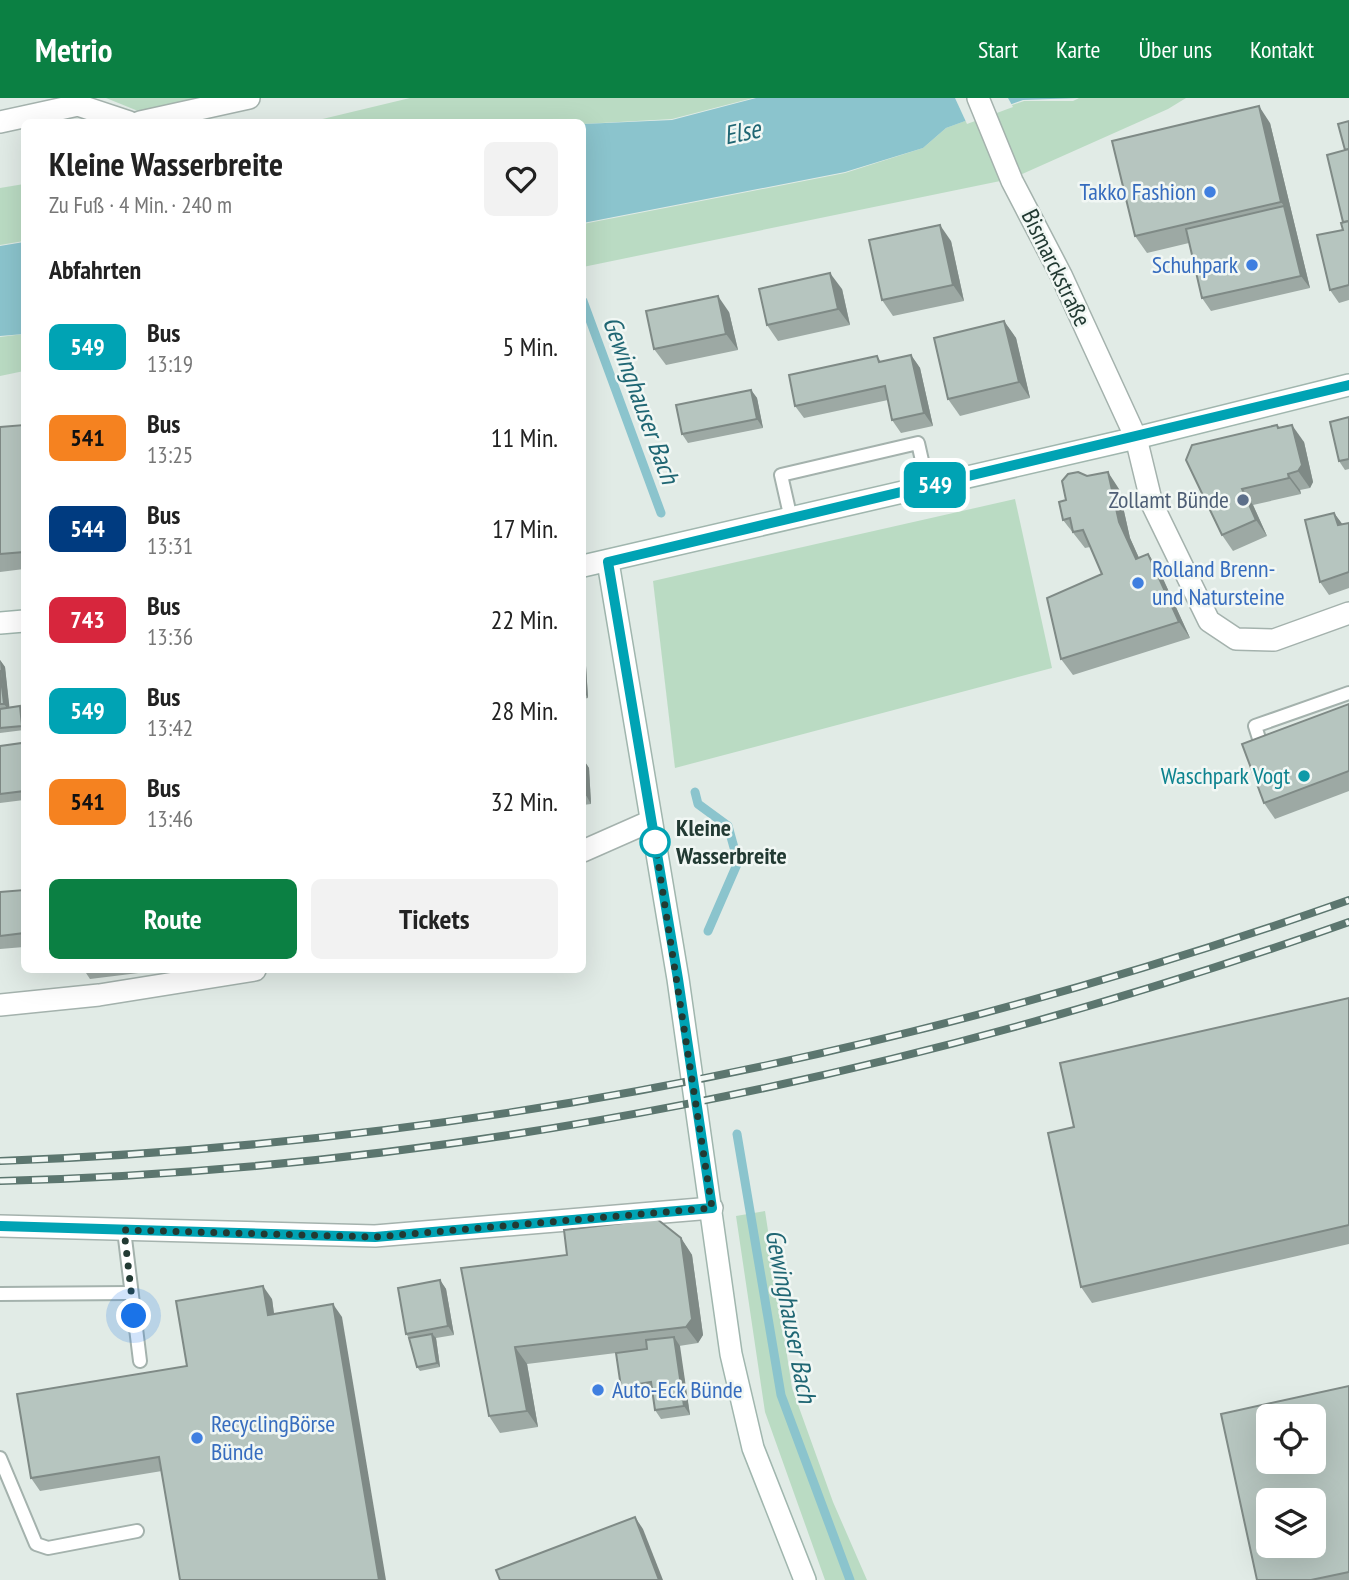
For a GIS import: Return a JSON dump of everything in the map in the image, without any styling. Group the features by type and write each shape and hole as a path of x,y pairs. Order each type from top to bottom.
{"street":[{"path":"154,119 249,98"},
{"name":"Bismarckstraße","path":"978,98 1003,159 1061,275 1136,438 1152,504 1209,621 1236,639 1274,639 1349,614"},
{"path":"0,122 78,105 120,119"},
{"path":"586,566 1136,438 1349,385"},
{"path":"608,562 712,1208 731,1354 753,1448 805,1580"},
{"path":"0,623 21,621"},
{"path":"586,850 651,821"},
{"path":"0,1005 99,995 236,973"},
{"path":"0,1226 375,1237 712,1208"}],"lane":[{"path":"791,519 781,475 918,443 928,487"},
{"path":"1265,756 1255,726 1349,693"},
{"path":"124,1230 140,1361"},
{"path":"0,1294 131,1293"},
{"path":"0,1458 36,1544 48,1548 137,1531"}],"green space":[{"path":"106,98 209,98 143,113"},
{"path":"410,98 753,98 672,119 586,124 586,119 322,119"},
{"path":"1079,98 1186,98 1168,109 1013,178 985,114 1024,101 1073,101"},
{"path":"984,114 1010,179 586,266 586,223 845,173 923,148 946,128"},
{"path":"21,184 21,242 0,245 0,188"},
{"path":"21,334 21,372 0,376 0,337"},
{"path":"1015,499 1052,668 675,768 653,581"},
{"path":"765,1211 792,1388 833,1502 867,1580 825,1580 765,1412 736,1216"}],"water":[{"name":"Else","path":"756,98 1078,98 1023,100 946,128 923,148 845,172 586,222 586,124 672,120"},
{"path":"21,242 21,334 0,336 0,246"}],"pier":[{"path":"955,98 1008,98 1013,107 967,124"}],"building":[{"name":"Takko Fashion","path":"1259,106 1281,202 1135,236 1112,141"},
{"path":"1349,121 1349,149 1345,150 1338,124"},
{"path":"1349,149 1349,221 1343,222 1327,155"},
{"name":"Schuhpark","path":"1284,206 1301,276 1202,298 1186,229"},
{"path":"1349,221 1349,285 1330,290 1317,235 1343,230 1341,223"},
{"path":"940,225 953,285 882,300 869,240"},
{"path":"830,273 838,309 767,325 759,289"},
{"path":"718,296 726,334 654,349 646,311"},
{"path":"1004,321 1019,382 948,399 934,338"},
{"path":"911,355 924,413 892,420 885,386 795,406 789,375 877,356 879,362"},
{"path":"751,390 757,419 682,434 676,405"},
{"path":"1349,417 1349,459 1339,461 1330,422"},
{"path":"21,425 21,552 0,554 0,427"},
{"name":"Zollamt Bünde","path":"1277,425 1278,428 1292,425 1302,465 1298,471 1288,474 1289,478 1242,489 1256,520 1222,535 1186,460 1192,445"},
{"name":"Rolland Brenn- und Natursteine","path":"1078,472 1087,476 1108,472 1119,522 1136,559 1148,554 1179,622 1061,659 1047,598 1102,574 1083,530 1073,532 1070,518 1063,520 1059,502 1066,500 1062,481 1068,474"},
{"path":"1334,513 1338,525 1349,523 1349,572 1320,582 1305,520"},
{"path":"0,670 4,704 0,704"},
{"name":"Waschpark Vogt","path":"1349,704 1349,771 1264,803 1242,744"},
{"path":"20,706 21,726 0,728 0,709"},
{"path":"21,743 21,791 0,794 0,746"},
{"path":"21,890 21,933 0,936 0,892"},
{"path":"1349,998 1349,1225 1081,1287 1048,1133 1074,1127 1060,1063"},
{"path":"657,1219 681,1238 692,1319 686,1327 515,1347 527,1411 489,1416 461,1268 567,1255 564,1230"},
{"path":"440,1280 448,1326 406,1334 398,1288"},
{"name":"RecyclingBörse Bünde","path":"263,1286 268,1315 333,1304 379,1580 180,1580 159,1457 31,1478 17,1394 187,1366 176,1301"},
{"path":"432,1334 437,1363 417,1367 409,1338"},
{"path":"674,1337 684,1406 655,1410 651,1382 621,1387 616,1353 647,1349 646,1340"},
{"path":"1349,1386 1349,1572 1311,1580 1257,1580 1221,1414 1256,1406 1256,1474 1326,1474 1326,1404 1267,1404"},
{"path":"635,1517 659,1580 500,1580 496,1570"}],"waterway":[{"name":"Gewinghauser Bach","path":"586,309 661,513"},
{"name":"Gewinghauser Bach","path":"695,792 698,804 728,826 738,862 708,931"},
{"name":"Gewinghauser Bach","path":"737,1134 781,1395 850,1580"}],"railway":[{"path":"0,1161 173,1151 345,1135 515,1112 685,1082 853,1046 1020,1003 1185,955 1349,900"},
{"path":"0,1181 172,1173 344,1157 515,1134 685,1104 853,1068 1021,1025 1186,977 1349,922"}],"bus line":[{"name":"549","path":"0,1226 375,1237 712,1208 678,979 608,562 1349,385"}],"place":[{"name":"Takko Fashion","path":"1210,192"},
{"name":"Schuhpark","path":"1252,265"},
{"name":"Zollamt Bünde","path":"1243,500"},
{"name":"Rolland Brenn- und Natursteine","path":"1138,583"},
{"name":"Waschpark Vogt","path":"1304,776"},
{"name":"Kleine Wasserbreite","path":"655,842"},
{"name":"Auto-Eck Bünde","path":"598,1390"},
{"name":"RecyclingBörse Bünde","path":"197,1438"}],"route":[{"path":"134,1316 124,1230 375,1237 712,1208 655,842"}]}
